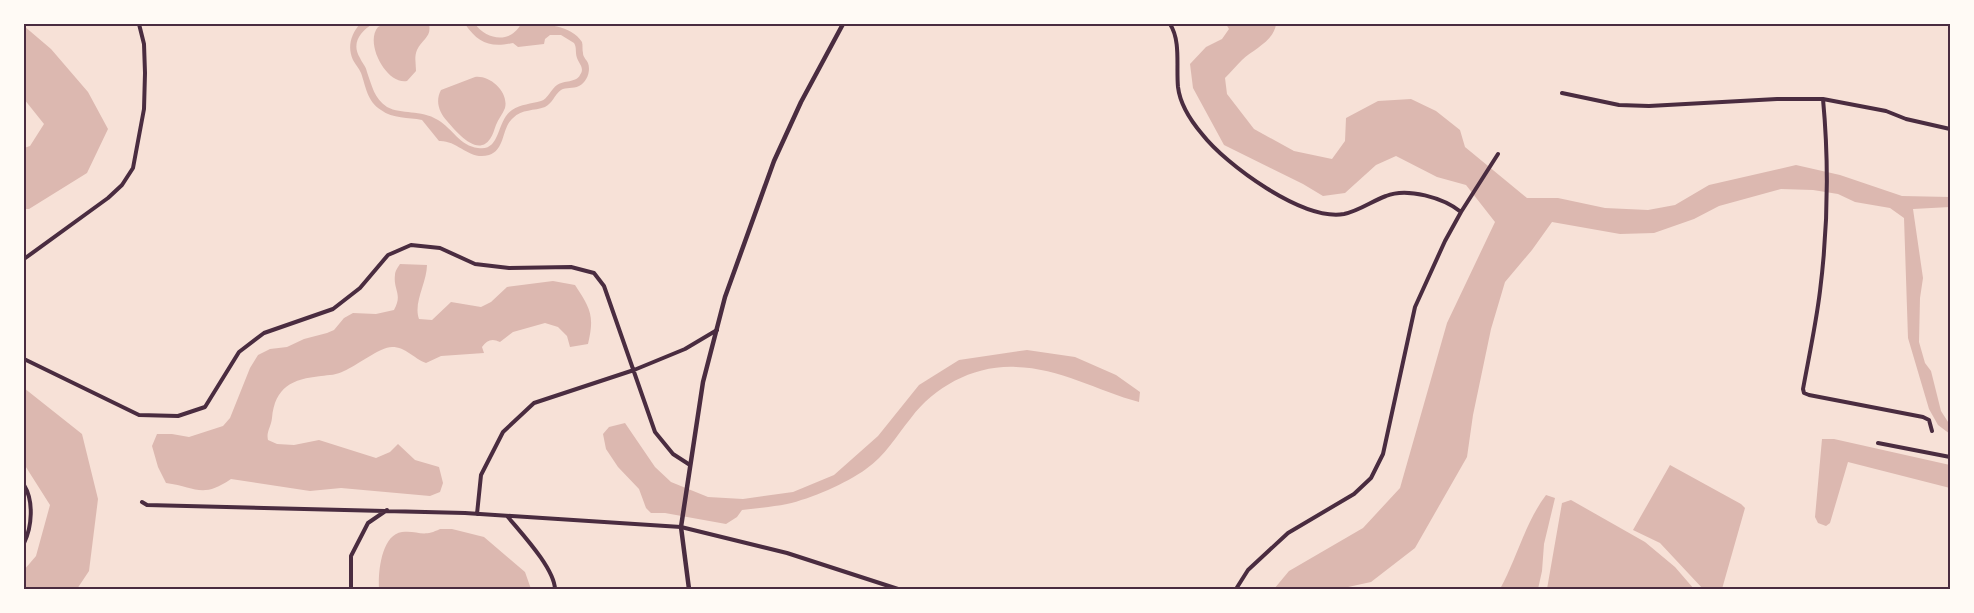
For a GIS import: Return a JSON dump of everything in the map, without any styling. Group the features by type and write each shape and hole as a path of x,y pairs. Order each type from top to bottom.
{"street":[{"path":"24,260 108,198 122,185 133,168 144,108 144,44 139,24"},
{"path":"689,589 681,527 703,382 716,330 725,297 774,161 801,102 843,24"},
{"path":"1170,24 1176,32 1178,89 1186,111 1202,135 1258,184 1310,210 1321,213 1344,214 1387,195 1400,192 1411,192 1431,198 1456,208 1461,212"},
{"path":"1562,94 1619,105 1649,106 1777,98 1823,99 1886,111 1906,119 1950,129"},
{"path":"1823,99 1827,192 1820,292 1803,389 1804,393 1922,417 1929,420 1932,431"},
{"path":"1236,589 1248,570 1288,533 1354,494 1371,478 1383,454 1415,307 1445,241 1498,154"},
{"path":"24,359 139,415 178,416 205,408 239,352 264,333 333,309 360,288 388,254 411,245 440,248 475,264 509,268 572,267 594,273 604,286 655,432 673,454 690,465"},
{"path":"477,514 482,475 503,432 534,403 634,370 685,349 716,330"},
{"path":"1878,443 1950,457"},
{"path":"24,486 31,507 24,543"},
{"path":"142,502 147,505 387,510 477,514 681,527 787,553 898,589"},
{"path":"351,589 351,556 368,523 387,510"},
{"path":"508,517 536,551 554,583 555,589"}],"shaded area":[{"path":"360,24 373,24 364,30 358,38 356,48 379,100 387,107 399,111 425,114 438,120 461,141 472,147 485,148 491,145 495,141 503,121 512,110 522,105 543,100 557,85 578,78 582,68 577,58 574,43 561,35 550,35 545,39 544,44 518,47 513,43 498,45 480,40 465,24 475,24 486,34 498,38 511,35 521,24 554,26 570,31 582,42 583,54 589,66 589,73 582,84 577,87 561,90 545,107 524,112 513,118 509,122 501,143 494,152 489,155 475,155 452,144 439,141 422,120 390,115 376,106 368,93 350,50 352,36"},
{"path":"390,24 429,24 428,35 416,53 416,71 407,81 399,80 385,70 376,52 374,34 378,27"},
{"path":"1226,24 1276,24 1268,40 1242,60 1225,78 1227,94 1254,129 1294,151 1332,159 1345,141 1346,118 1378,101 1411,99 1436,111 1460,130 1465,147 1527,198 1558,198 1605,208 1648,210 1675,205 1709,185 1796,165 1840,175 1902,196 1950,197 1950,207 1913,209 1923,278 1920,298 1919,342 1925,363 1931,371 1941,411 1950,425 1950,434 1938,425 1929,409 1908,338 1904,218 1890,208 1855,202 1838,194 1813,190 1781,189 1719,206 1694,219 1654,233 1620,234 1552,222 1532,250 1505,282 1491,329 1473,415 1467,457 1415,548 1371,582 1339,589 1274,589 1289,571 1363,528 1400,488 1447,323 1495,222 1466,185 1437,177 1396,156 1376,165 1345,193 1323,196 1303,184 1224,145 1193,88 1190,64 1206,47 1222,39 1229,29"},
{"path":"24,26 51,49 88,92 108,129 87,173 29,209 24,209 24,148 30,146 44,124 24,99"},
{"path":"475,77 487,79 497,86 504,96 505,102 505,108 491,137 485,144 479,145 473,144 455,130 442,114 438,102 441,90"},
{"path":"400,264 427,265 419,299 419,319 432,320 451,302 481,307 491,302 507,287 553,281 575,285 590,312 591,326 588,344 570,347 567,336 558,327 545,323 513,332 500,342 495,340 488,341 482,347 484,353 441,356 426,363 397,347 387,348 349,369 333,375 302,379 287,386 281,392 274,407 268,440 277,444 294,445 319,440 376,458 390,452 398,444 415,460 439,467 443,483 440,492 430,496 341,488 310,491 231,479 213,489 206,490 166,483 158,467 152,446 157,434 189,437 223,426 230,418 250,368 258,355 270,349 287,347 304,339 334,330 344,318 353,313 376,314 394,310 398,300 395,274"},
{"path":"1027,350 1075,357 1116,375 1140,392 1139,402 1048,371 1032,368 1001,367 971,374 944,387 932,396 879,458 849,480 796,502 742,510 737,517 726,524 665,513 651,513 646,508 639,489 618,467 606,449 603,434 609,427 625,423 655,467 671,482 708,497 743,499 793,492 834,475 878,436 919,385 959,360"},
{"path":"24,388 82,434 98,499 89,571 77,589 24,589 24,570 36,556 50,505 24,464"},
{"path":"1822,439 1834,439 1950,465 1950,488 1848,462 1830,523 1826,526 1818,523 1815,517"},
{"path":"1670,465 1745,508 1722,589 1703,589 1660,543 1633,530"},
{"path":"1546,495 1555,498 1544,544 1542,571 1538,589 1500,589 1532,517"},
{"path":"1571,500 1645,542 1675,567 1694,589 1547,589 1562,503"},
{"path":"440,529 452,529 484,537 525,572 531,589 379,589 380,565 389,540 402,532 429,533"}]}
